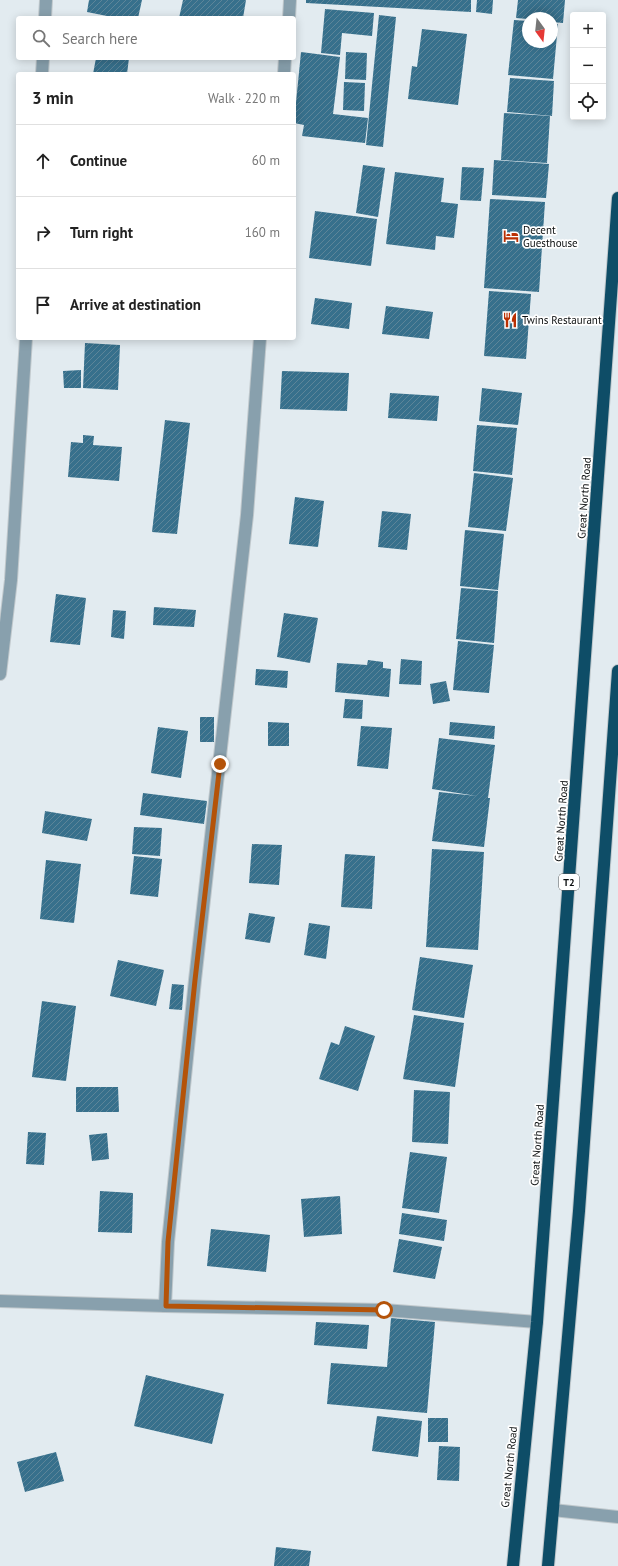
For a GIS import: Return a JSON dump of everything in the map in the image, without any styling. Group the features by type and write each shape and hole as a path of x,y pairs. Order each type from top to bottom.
{"highway":[{"name":"Great North Road","path":"512,1566 537,1322 618,198"},
{"path":"548,1566 579,1211 618,672"}],"street":[{"path":"45,16 46,0"},
{"path":"289,16 290,0"},
{"path":"42,72 43,60"},
{"path":"284,72 285,60"},
{"path":"0,674 11,580 26,340"},
{"path":"166,1306 168,1242 195,980 247,515 260,340"},
{"path":"0,1301 384,1310 537,1322"},
{"path":"553,1510 618,1517"}],"building":[{"path":"89,0 142,0 138,16 107,16 87,12"},
{"path":"183,0 246,0 243,16 179,16"},
{"path":"306,0 471,0 471,12 306,3"},
{"path":"477,0 493,0 492,14 476,12"},
{"path":"518,0 565,0 563,23 558,23 558,12 522,12 522,18 516,18"},
{"path":"325,9 374,13 372,36 342,33 340,55 321,53"},
{"path":"379,15 396,17 383,147 366,145"},
{"path":"514,20 522,21 522,48 556,48 553,79 508,75"},
{"path":"422,29 467,34 458,105 408,99 412,66 417,67"},
{"path":"301,52 340,57 333,114 368,118 365,143 302,136 304,125 296,123 296,103"},
{"path":"346,52 367,53 366,80 345,79"},
{"path":"96,60 129,60 127,72 93,72"},
{"path":"510,78 554,81 552,116 507,112"},
{"path":"344,82 365,83 364,111 343,110"},
{"path":"504,113 550,116 547,163 501,160"},
{"path":"494,160 549,164 546,198 492,195"},
{"path":"363,165 385,168 378,217 356,213"},
{"path":"462,167 484,168 481,201 460,200"},
{"path":"395,172 444,178 441,202 458,204 454,238 436,236 435,250 386,244"},
{"path":"490,199 545,202 539,292 484,288"},
{"path":"315,211 377,219 371,266 309,258"},
{"path":"489,291 531,294 526,359 484,356"},
{"path":"315,298 352,303 349,329 311,324"},
{"path":"386,306 433,312 429,339 382,334"},
{"path":"85,343 120,345 118,390 83,388"},
{"path":"81,370 81,388 64,388 63,371"},
{"path":"282,371 349,373 347,411 280,409"},
{"path":"482,388 522,393 518,425 479,421"},
{"path":"390,393 439,396 437,421 388,418"},
{"path":"165,420 190,423 177,534 152,532"},
{"path":"477,425 517,428 512,475 473,471"},
{"path":"83,435 94,436 93,445 122,447 119,481 68,477 71,442 83,443"},
{"path":"474,473 513,478 506,531 468,527"},
{"path":"295,497 324,501 318,547 289,544"},
{"path":"382,511 411,514 407,550 378,547"},
{"path":"465,530 504,534 498,590 460,586"},
{"path":"461,588 498,591 494,643 456,639"},
{"path":"56,594 86,598 80,645 50,642"},
{"path":"154,607 196,610 194,627 153,625"},
{"path":"113,610 126,611 124,639 111,637"},
{"path":"284,613 318,618 310,663 277,657"},
{"path":"458,641 494,645 489,693 453,690"},
{"path":"401,659 422,661 421,685 399,684"},
{"path":"368,660 383,662 383,668 391,669 389,697 335,692 337,663 367,665"},
{"path":"256,669 288,671 287,688 255,685"},
{"path":"446,681 450,701 433,704 430,684"},
{"path":"345,699 363,700 362,719 343,718"},
{"path":"200,717 214,717 214,742 200,742"},
{"path":"268,722 289,723 289,746 268,746"},
{"path":"450,722 495,726 494,739 449,735"},
{"path":"361,726 392,728 388,769 357,766"},
{"path":"158,727 188,731 181,778 151,773"},
{"path":"439,738 495,745 488,798 490,798 484,847 432,841 439,792 477,796 432,789"},
{"path":"143,793 207,801 204,824 140,815"},
{"path":"45,811 92,819 87,841 42,833"},
{"path":"134,827 162,828 160,856 132,854"},
{"path":"252,844 282,845 279,885 249,883"},
{"path":"432,849 484,852 478,950 426,947"},
{"path":"345,854 375,856 372,909 341,907"},
{"path":"134,856 162,859 158,897 130,894"},
{"path":"46,860 81,864 74,923 40,919"},
{"path":"249,913 275,917 270,943 245,939"},
{"path":"309,923 330,926 326,959 304,955"},
{"path":"420,957 473,965 464,1018 412,1010"},
{"path":"118,960 164,970 156,1006 110,996"},
{"path":"172,984 184,985 182,1010 169,1009"},
{"path":"42,1001 76,1006 66,1081 32,1077"},
{"path":"414,1015 464,1023 455,1087 403,1079"},
{"path":"345,1026 375,1036 358,1091 319,1079 331,1042 339,1045"},
{"path":"76,1087 118,1087 119,1112 76,1112"},
{"path":"414,1090 450,1092 448,1144 412,1142"},
{"path":"28,1132 46,1133 44,1165 26,1164"},
{"path":"107,1133 109,1159 92,1161 89,1135"},
{"path":"410,1152 447,1157 439,1213 402,1208"},
{"path":"100,1191 133,1193 132,1233 98,1232"},
{"path":"340,1196 342,1234 304,1237 301,1199"},
{"path":"402,1213 447,1220 444,1241 399,1234"},
{"path":"211,1229 270,1235 266,1272 207,1266"},
{"path":"399,1239 442,1247 435,1279 393,1272"},
{"path":"391,1318 435,1322 427,1413 327,1404 331,1363 387,1367"},
{"path":"316,1322 369,1325 367,1349 314,1345"},
{"path":"146,1375 224,1394 212,1444 134,1426"},
{"path":"377,1416 422,1421 418,1457 372,1451"},
{"path":"428,1418 448,1418 448,1442 428,1442"},
{"path":"439,1446 460,1447 459,1481 437,1480"},
{"path":"56,1452 64,1481 25,1492 17,1462"},
{"path":"276,1547 311,1551 309,1566 274,1566"}],"place":[{"name":"Decent Guesthouse","path":"511,236"},
{"name":"Twins Restaurant","path":"510,320"}],"route":[{"path":"220,764 195,980 168,1242 166,1306 384,1310"}]}
